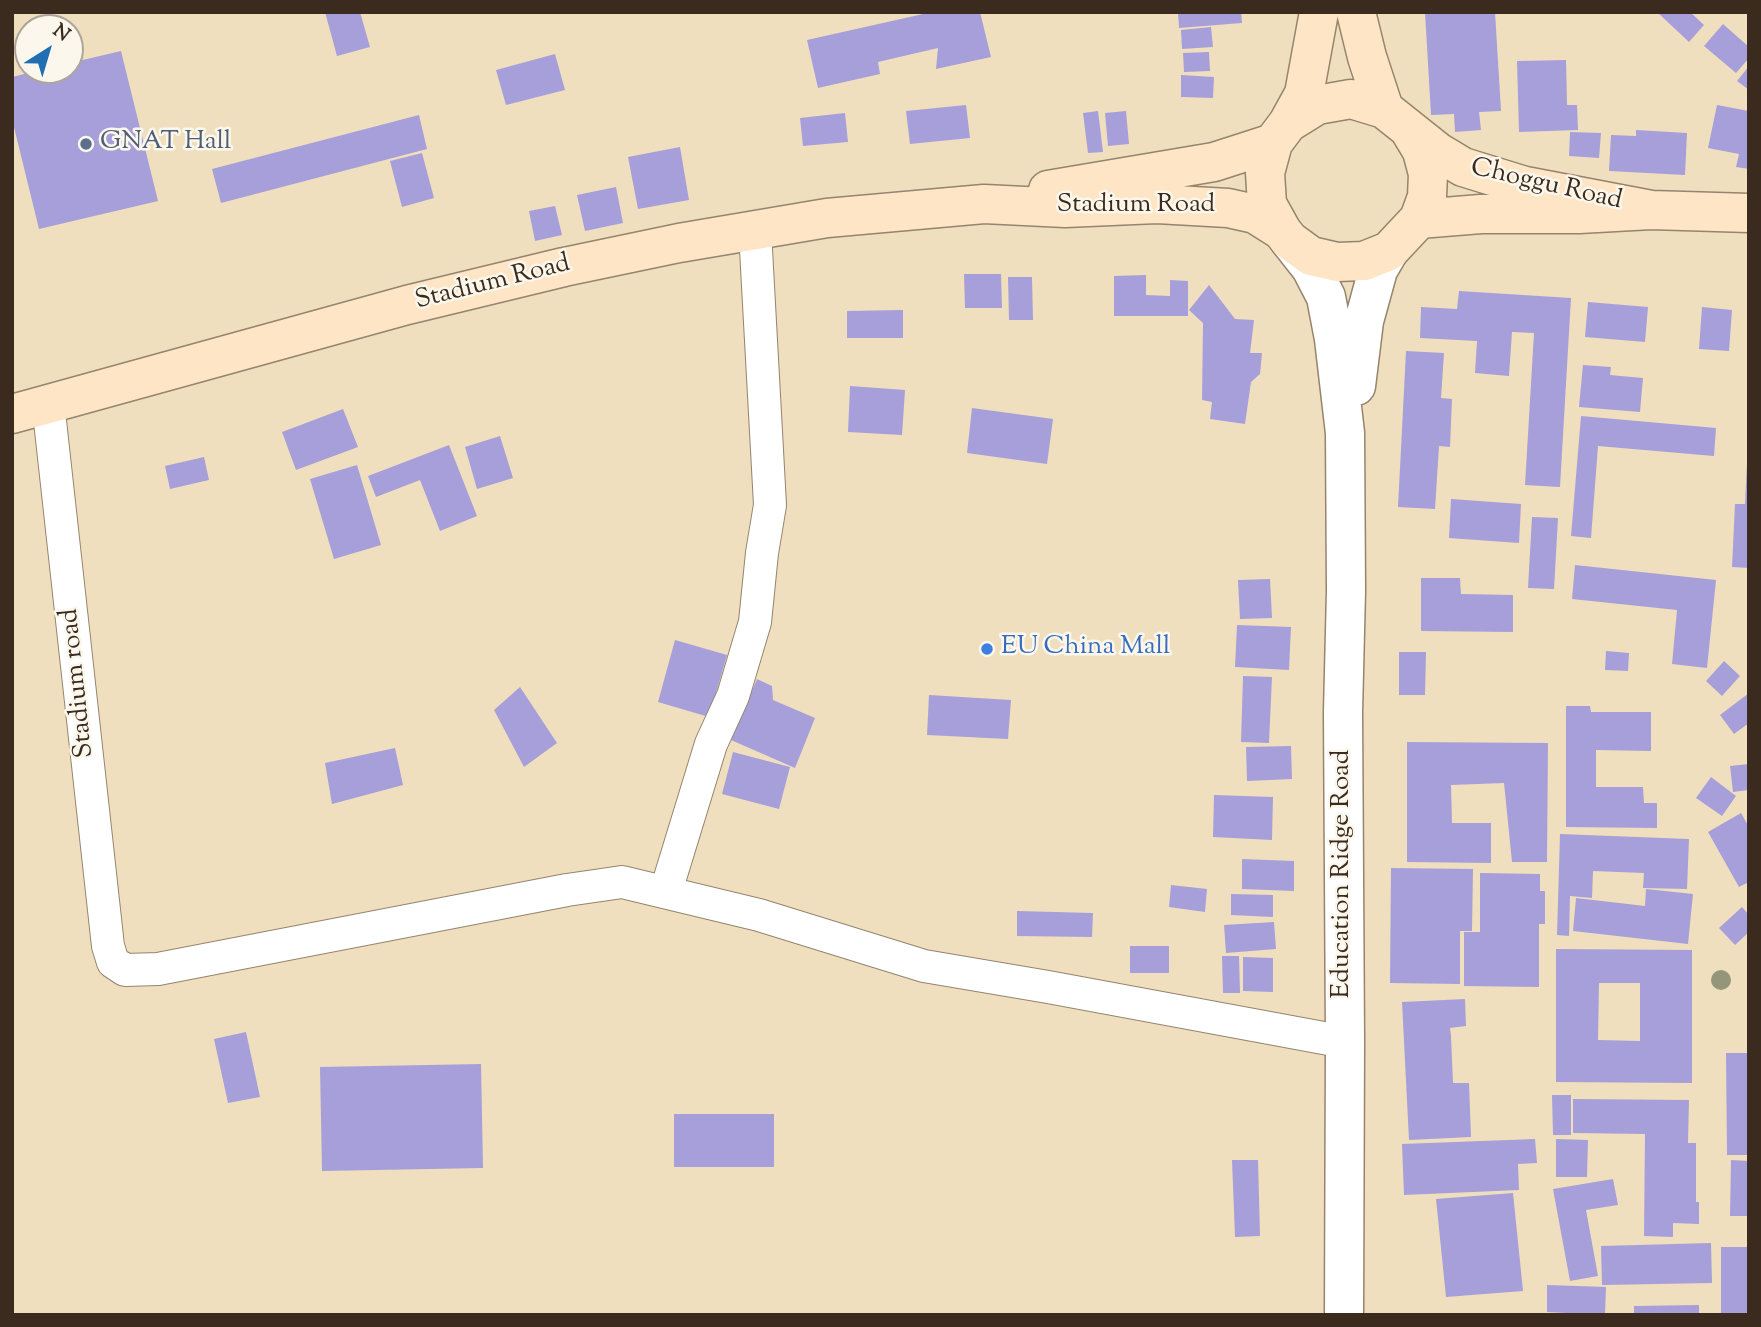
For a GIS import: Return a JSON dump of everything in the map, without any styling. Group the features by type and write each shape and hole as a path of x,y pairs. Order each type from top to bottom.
{"main road":[{"path":"1319,12 1310,73 1304,94 1281,133 1265,173 1267,204 1286,235 1311,256 1337,262 1364,261 1389,251 1419,219 1427,197 1428,174 1422,151 1397,120 1367,57 1356,12"},
{"path":"1281,133 1317,105 1351,99 1397,120"},
{"name":"Choggu Road","path":"1397,120 1463,167 1525,186 1651,209"},
{"name":"Stadium Road","path":"12,414 407,305 551,270 679,243 827,218 984,204 1063,187 1214,162 1281,133"},
{"name":"Stadium Road","path":"984,204 1065,208 1157,204 1228,208 1255,214 1286,235"},
{"name":"Choggu Road","path":"1419,219 1481,214 1579,214 1651,209 1749,214"}],"street":[{"path":"755,231 770,505 755,622 733,696 710,744 666,891 759,915 924,966 1345,1042"},
{"name":"Education Ridge Road","path":"1286,235 1311,268 1325,297 1334,338 1345,433 1344,1315"},
{"name":"Education Ridge Road","path":"1345,433 1354,400 1364,321 1378,270 1389,251"},
{"name":"Stadium road","path":"48,403 106,933 113,962 125,970 158,969 622,882 666,891"}],"building":[{"path":"325,12 360,12 370,47 337,56"},
{"path":"932,12 980,12 991,57 936,69 938,48 878,62 880,74 818,88 807,40"},
{"path":"1178,12 1241,12 1242,23 1179,28"},
{"path":"1425,12 1495,12 1501,111 1479,112 1481,130 1455,132 1454,114 1431,115"},
{"path":"1657,12 1690,12 1704,25 1689,42"},
{"path":"1723,24 1749,47 1749,58 1736,73 1704,46"},
{"path":"1211,27 1213,47 1182,49 1181,30"},
{"path":"121,51 158,201 39,229 12,119 12,77 14,84 84,84 84,60"},
{"path":"1209,52 1210,71 1184,72 1183,53"},
{"path":"555,54 565,90 506,105 496,70"},
{"path":"1566,60 1567,105 1577,105 1578,130 1519,132 1517,61"},
{"path":"1749,66 1749,90 1737,81"},
{"path":"1181,75 1214,77 1213,98 1181,97"},
{"path":"966,105 970,138 910,144 906,111"},
{"path":"1717,105 1749,111 1749,169 1736,167 1739,154 1708,148"},
{"path":"1098,111 1103,152 1088,153 1083,113"},
{"path":"1126,111 1129,144 1108,146 1105,113"},
{"path":"845,113 848,142 803,146 800,118"},
{"path":"419,115 427,149 221,203 212,169"},
{"path":"1636,130 1687,133 1685,175 1609,171 1611,135 1636,136"},
{"path":"1570,132 1601,133 1599,158 1569,156"},
{"path":"680,147 689,200 638,209 628,157"},
{"path":"422,153 434,198 402,207 390,161"},
{"path":"616,187 623,223 585,231 577,195"},
{"path":"555,206 562,235 535,241 529,211"},
{"path":"964,274 1001,274 1002,308 965,308"},
{"path":"1146,275 1146,295 1170,296 1170,280 1188,281 1188,316 1114,316 1114,276"},
{"path":"1008,277 1032,277 1033,320 1009,320"},
{"path":"1209,285 1235,319 1254,320 1250,353 1262,353 1260,374 1251,382 1245,424 1210,419 1212,402 1202,400 1203,323 1189,310"},
{"path":"1459,291 1571,298 1560,487 1525,485 1534,333 1512,332 1509,376 1475,373 1477,341 1420,338 1421,307 1457,309"},
{"path":"1588,302 1648,307 1645,342 1585,337"},
{"path":"1702,307 1732,310 1729,351 1699,349"},
{"path":"903,310 903,338 847,338 847,311"},
{"path":"1406,351 1444,353 1441,398 1452,399 1450,447 1439,446 1435,509 1398,507"},
{"path":"1583,365 1611,367 1610,375 1643,378 1640,412 1579,407"},
{"path":"850,386 905,390 902,435 848,432"},
{"path":"972,408 1053,419 1047,464 967,453"},
{"path":"343,409 358,447 296,470 282,432"},
{"path":"1581,416 1716,428 1714,456 1598,446 1591,538 1571,536"},
{"path":"500,436 513,478 477,489 465,447"},
{"path":"449,445 477,516 440,531 420,480 376,497 368,476"},
{"path":"204,457 209,480 170,489 165,466"},
{"path":"1747,463 1749,568 1732,567 1735,504 1745,504"},
{"path":"357,465 381,545 334,559 310,479"},
{"path":"1451,499 1521,504 1519,543 1449,538"},
{"path":"1532,517 1558,518 1554,589 1528,588"},
{"path":"1575,565 1716,580 1707,668 1672,664 1677,610 1572,599"},
{"path":"1421,578 1460,578 1461,594 1513,595 1513,632 1421,631"},
{"path":"1270,579 1272,618 1240,619 1238,580"},
{"path":"1237,625 1291,627 1289,670 1235,667"},
{"path":"675,640 727,655 709,717 658,702"},
{"path":"1606,651 1629,653 1628,671 1605,670"},
{"path":"1399,652 1426,652 1425,695 1399,695"},
{"path":"1724,661 1740,676 1722,696 1706,681"},
{"path":"1243,676 1272,677 1269,743 1241,742"},
{"path":"757,679 772,686 773,700 815,718 795,768 731,740"},
{"path":"520,687 557,743 524,767 494,710"},
{"path":"1749,693 1749,723 1734,734 1720,715"},
{"path":"929,695 1011,700 1008,739 927,735"},
{"path":"1566,706 1590,706 1591,712 1651,712 1651,751 1596,750 1596,787 1643,787 1644,803 1657,803 1657,828 1566,827"},
{"path":"1407,742 1548,743 1547,862 1512,862 1504,783 1451,785 1452,823 1491,823 1491,863 1407,862"},
{"path":"1291,746 1292,779 1247,781 1246,747"},
{"path":"395,748 403,785 332,804 325,763"},
{"path":"733,752 790,767 779,809 722,794"},
{"path":"1749,764 1749,790 1733,792 1730,766"},
{"path":"1711,777 1736,796 1722,816 1696,798"},
{"path":"1214,795 1273,797 1272,840 1213,837"},
{"path":"1741,813 1749,827 1749,882 1739,887 1708,832"},
{"path":"1560,834 1689,839 1687,889 1643,888 1644,873 1593,871 1592,898 1570,896 1569,936 1557,935"},
{"path":"1242,859 1294,861 1294,891 1242,889"},
{"path":"1391,868 1473,869 1472,931 1460,931 1460,984 1390,983"},
{"path":"1480,873 1540,874 1540,891 1545,891 1545,924 1539,924 1539,987 1464,986 1464,932 1480,932"},
{"path":"1171,885 1207,889 1205,912 1169,907"},
{"path":"1646,889 1693,894 1688,944 1573,931 1576,898 1645,906"},
{"path":"1231,894 1273,895 1273,917 1231,915"},
{"path":"1742,907 1749,915 1749,932 1735,945 1719,928"},
{"path":"1017,911 1093,913 1092,937 1017,936"},
{"path":"1274,922 1276,949 1226,953 1224,925"},
{"path":"1130,946 1169,946 1169,973 1130,973"},
{"path":"1556,949 1692,950 1692,1083 1556,1082","holes":["1599,983 1640,983 1640,1041 1598,1040"]},
{"path":"1222,956 1239,956 1240,993 1223,993"},
{"path":"1243,957 1273,958 1273,992 1243,991"},
{"path":"1465,999 1466,1026 1450,1028 1453,1083 1469,1083 1471,1137 1409,1140 1402,1002"},
{"path":"246,1032 260,1097 228,1103 214,1039"},
{"path":"1726,1053 1749,1053 1749,1155 1727,1155"},
{"path":"481,1064 483,1168 322,1171 320,1067"},
{"path":"1552,1095 1571,1095 1571,1135 1553,1135"},
{"path":"1573,1099 1689,1100 1688,1143 1696,1143 1696,1202 1699,1202 1699,1224 1673,1223 1673,1237 1644,1236 1645,1134 1573,1133"},
{"path":"674,1114 774,1114 774,1167 674,1167"},
{"path":"1535,1139 1537,1163 1518,1164 1519,1190 1404,1195 1402,1144"},
{"path":"1556,1139 1588,1140 1587,1177 1556,1177"},
{"path":"1232,1160 1258,1160 1260,1236 1235,1237"},
{"path":"1731,1160 1749,1161 1749,1216 1730,1216"},
{"path":"1613,1179 1618,1205 1586,1210 1598,1276 1570,1281 1553,1189"},
{"path":"1513,1193 1523,1291 1446,1297 1436,1199"},
{"path":"1711,1243 1712,1283 1602,1285 1601,1246"},
{"path":"1721,1247 1749,1247 1749,1315 1721,1315"},
{"path":"1547,1285 1606,1287 1605,1315 1547,1312"},
{"path":"1699,1305 1699,1315 1634,1315 1634,1306"}],"place":[{"name":"GNAT Hall","path":"86,144"},
{"name":"EU China Mall","path":"987,649"}]}
